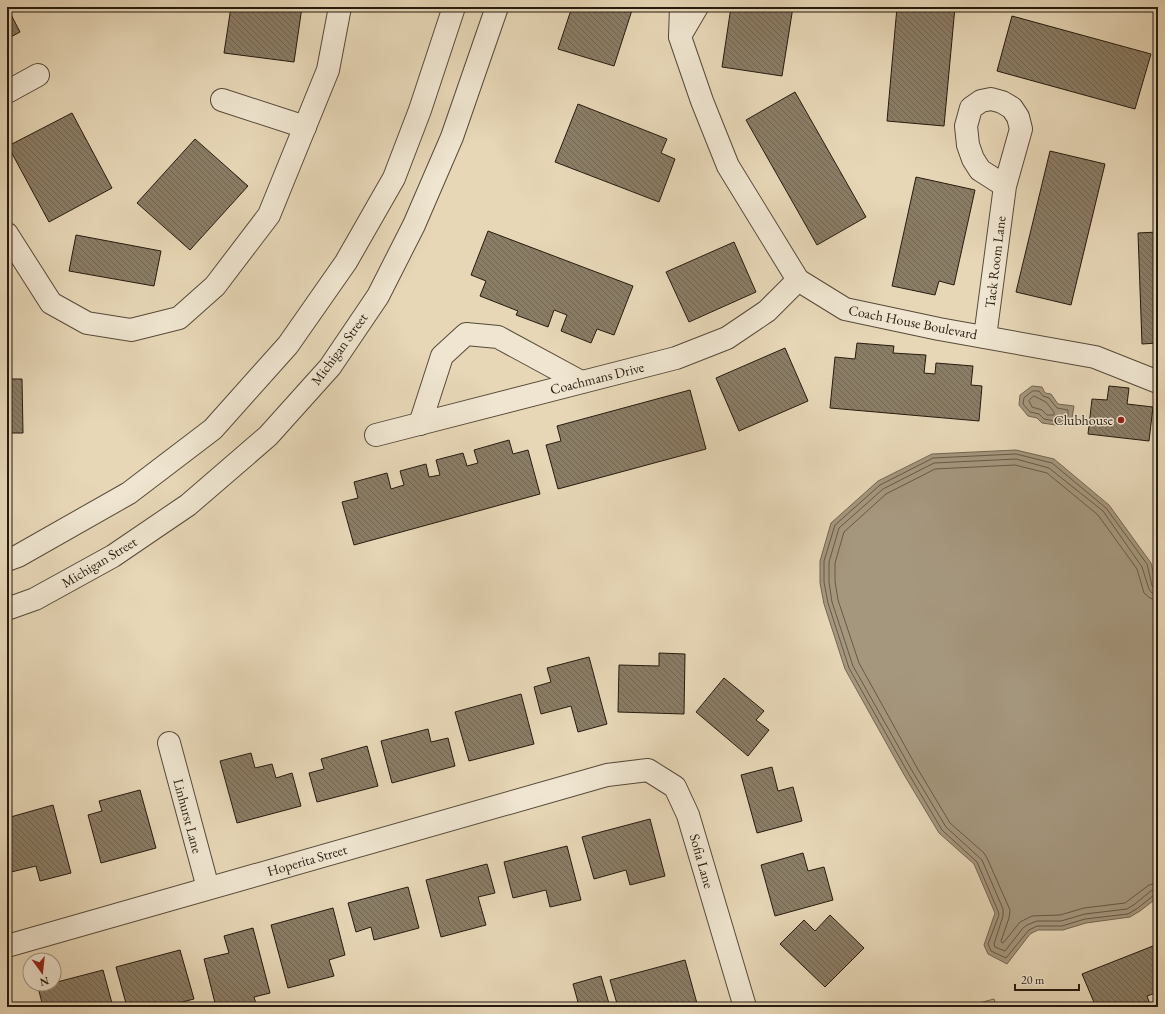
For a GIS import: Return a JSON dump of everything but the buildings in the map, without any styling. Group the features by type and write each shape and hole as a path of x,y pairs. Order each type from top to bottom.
{"street":[{"path":"7,234 51,303 87,323 131,330 179,318 215,286 269,215 328,70 340,7"},
{"path":"7,560 18,556 129,493 212,429 288,345 346,262 394,178 420,110 454,7"},
{"name":"Michigan Street","path":"7,609 35,599 112,556 188,505 268,436 330,367 378,296 414,225 452,137 497,7"},
{"name":"Coach House Boulevard","path":"681,7 680,37 702,101 728,166 798,280 845,309 1095,357 1158,382"},
{"path":"680,37 697,7"},
{"path":"7,92 38,75"},
{"path":"222,100 305,127"},
{"name":"Tack Room Lane","path":"985,337 1005,186"},
{"name":"Coachmans Drive","path":"376,435 676,358 727,338 767,311 798,280"},
{"path":"420,424 442,356 466,334 498,337 581,382"},
{"name":"Linhurst Lane","path":"169,743 208,888"},
{"name":"Sofia Lane","path":"607,775 648,770 675,788 688,815 744,1007"},
{"name":"Hoperita Street","path":"7,946 607,775"}],"shaded area":[{"path":"994,999 997,1007 964,1007"}],"water":[{"path":"1032,386 1042,387 1045,393 1051,394 1058,404 1074,406 1072,418 1067,422 1062,421 1056,425 1042,423 1037,418 1028,416 1019,405 1020,395"},
{"path":"1016,450 1054,459 1109,505 1151,563 1158,591 1158,897 1130,917 1086,923 1063,930 1038,930 1030,934 1007,964 988,954 984,945 995,913 974,864 939,833 903,773 845,669 824,604 820,583 820,561 831,523 878,481 932,454"}],"place":[{"name":"Clubhouse","path":"1121,420"}]}
